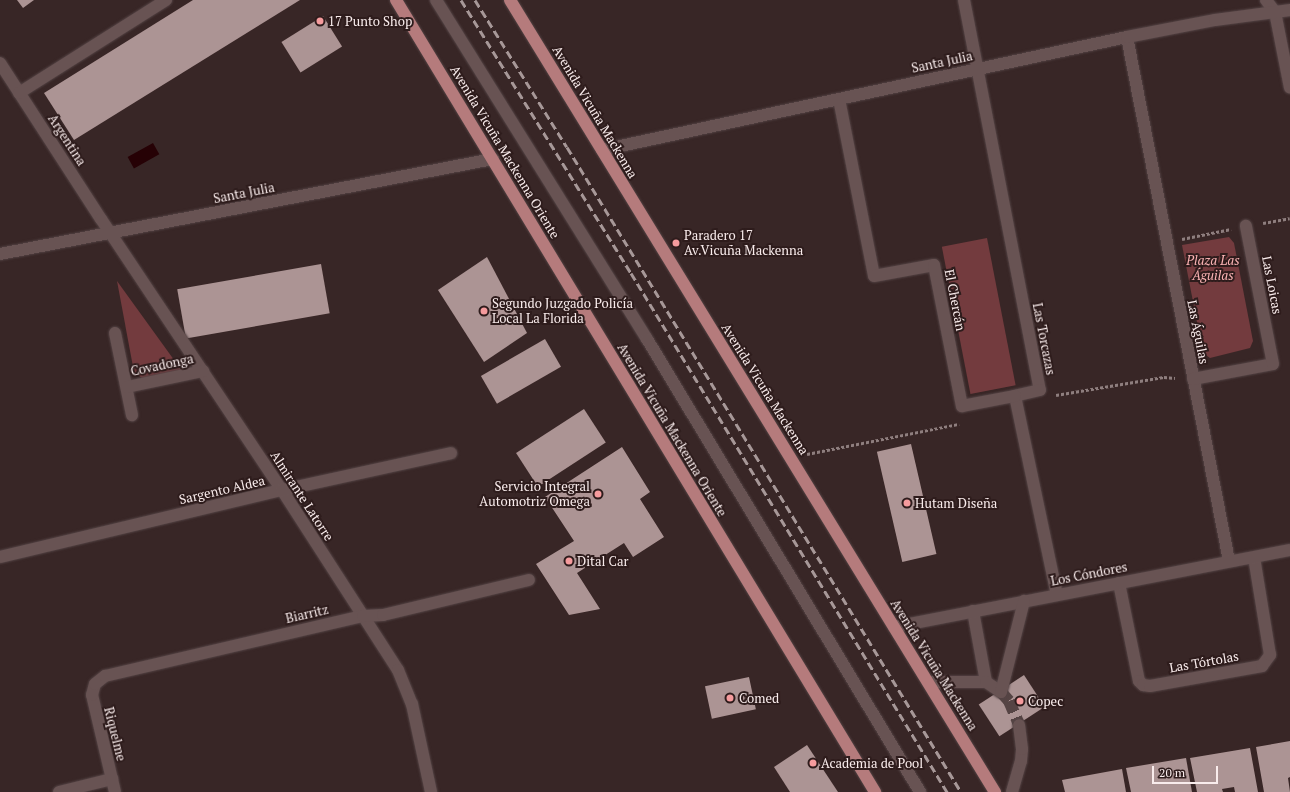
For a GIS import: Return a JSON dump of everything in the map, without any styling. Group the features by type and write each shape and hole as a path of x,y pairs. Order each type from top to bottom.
{"main road":[{"name":"Avenida Vicuña Mackenna Oriente","path":"396,0 875,792"},
{"name":"Avenida Vicuña Mackenna","path":"510,0 995,792"}],"street":[{"path":"19,93 166,0"},
{"path":"436,0 647,339 920,792"},
{"name":"Las Torcazas","path":"964,0 1040,390 1016,396"},
{"path":"1266,0 1275,12 1290,88"},
{"name":"Santa Julia","path":"602,150 1127,37 1215,20 1290,10"},
{"name":"Las Águilas","path":"1127,37 1229,561"},
{"name":"Argentina","path":"0,63 110,233"},
{"name":"El Chercán","path":"839,99 874,276 934,265 962,406"},
{"name":"Santa Julia","path":"0,254 493,159"},
{"name":"Las Loicas","path":"1193,379 1273,364 1246,226"},
{"name":"Almirante Latorre","path":"110,233 282,490 398,670 412,704 431,792"},
{"name":"Covadonga","path":"116,333 132,415"},
{"name":"Covadonga","path":"127,387 203,371"},
{"path":"962,406 1016,396 1057,595"},
{"name":"Sargento Aldea","path":"0,557 282,490 451,453"},
{"name":"Los Cóndores","path":"894,627 1290,550"},
{"name":"Las Tórtolas","path":"1119,583 1139,681 1144,685 1150,686 1262,666 1270,655 1254,557"},
{"name":"Biarritz","path":"95,684 105,676 111,674 363,616 383,615 529,580"},
{"path":"928,682 986,682 1001,692 1024,601"},
{"path":"973,611 986,682"},
{"name":"Riquelme","path":"95,684 92,700 115,792"},
{"path":"1012,792 1021,761 1022,749 1019,725"},
{"path":"59,792 112,780"}],"path":[{"path":"1167,242 1290,218"},
{"path":"1040,390 1053,395 1164,377 1193,379"},
{"path":"790,456 965,423 962,406"}],"green space":[{"name":"Plaza Las Águilas","path":"1229,237 1234,243 1253,341 1250,348 1210,358 1203,353 1182,245"},
{"path":"987,238 1016,385 970,394 942,247"},
{"path":"117,281 182,371 143,379 134,372"}],"shaded area":[{"path":"153,143 159,154 134,168 128,157"}],"building":[{"path":"17,0 34,0 23,8"},
{"path":"193,0 300,0 74,140 44,93"},
{"path":"323,16 342,47 301,72 281,42"},
{"name":"Segundo Juzgado Policía Local La Florida","path":"487,257 527,333 484,362 438,290"},
{"path":"321,264 330,313 186,339 177,289"},
{"path":"545,339 561,367 497,404 481,376"},
{"path":"584,409 606,443 538,487 516,453"},
{"name":"Hutam Diseña","path":"911,444 936,554 902,562 877,452"},
{"path":"622,447 650,492 640,499 664,537 633,557 624,543 577,573 600,609 569,615 536,564 574,541 545,497"},
{"path":"1024,675 1045,707 999,736 979,704"},
{"name":"Comed","path":"749,677 756,709 712,719 705,686"},
{"path":"1290,741 1290,777 1288,778 1290,792 1264,792 1256,747"},
{"path":"807,745 838,792 790,792 774,767"},
{"path":"1250,748 1258,792 1235,792 1234,787 1222,789 1223,792 1197,792 1190,758"},
{"path":"1186,758 1192,792 1131,792 1126,768"},
{"path":"1122,769 1126,792 1065,792 1062,780"}],"tunnel":[{"path":"1001,692 1009,701 1019,725"}],"railway":[{"path":"461,0 631,273 947,792"},
{"path":"475,0 567,147 961,792"}],"place":[{"name":"17 Punto Shop","path":"320,21"},
{"name":"Paradero 17 Av.Vicuña Mackenna","path":"676,243"},
{"name":"Segundo Juzgado Policía Local La Florida","path":"484,311"},
{"name":"Servicio Integral Automotriz Omega","path":"598,494"},
{"name":"Hutam Diseña","path":"907,503"},
{"name":"Dital Car","path":"569,561"},
{"name":"Comed","path":"730,698"},
{"name":"Copec","path":"1020,701"},
{"name":"Academia de Pool","path":"813,763"}]}
